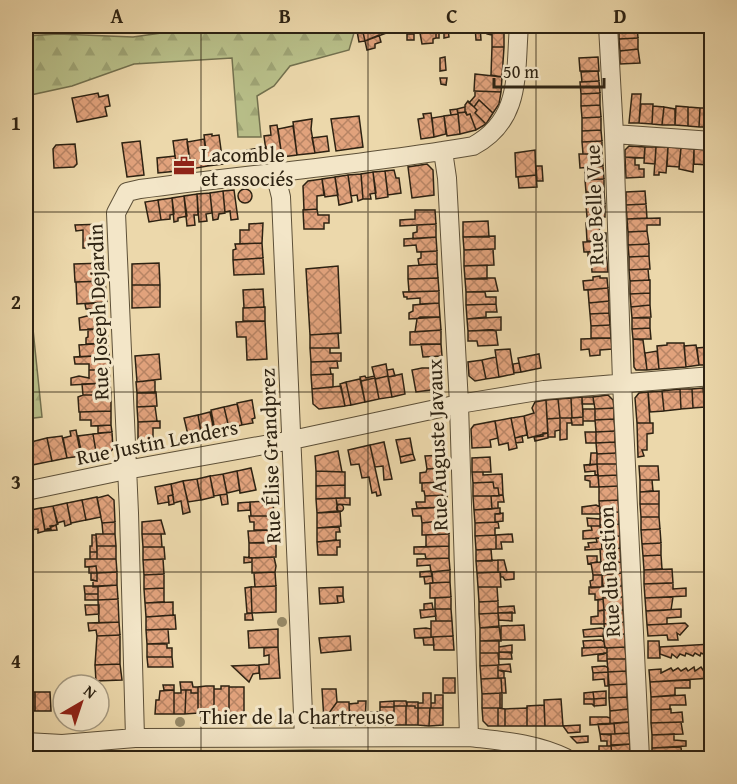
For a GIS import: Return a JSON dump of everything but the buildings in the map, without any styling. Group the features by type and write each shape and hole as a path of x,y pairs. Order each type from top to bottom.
{"street":[{"name":"Rue Joseph Dejardin","path":"135,738 116,213 118,208 127,192 473,146 484,140 506,118 512,101 519,26"},
{"name":"Rue Belle Vue","path":"608,26 622,382"},
{"path":"614,134 711,141"},
{"name":"Rue Auguste Javaux","path":"443,151 447,178 459,404 469,737"},
{"name":"Rue Élise Grandprez","path":"275,173 281,197 304,737"},
{"name":"Rue Justin Lenders","path":"26,490 292,440 459,404 544,390 711,376"},
{"name":"Rue du Bastion","path":"622,382 640,759"},
{"name":"Thier de la Chartreuse","path":"26,742 56,751 135,738 469,737 519,742 548,749 566,759"}],"green space":[{"path":"211,26 356,26 349,50 290,66 274,86 257,96 261,137 238,137 232,58 134,64 72,86 26,96 26,36 58,34 133,37"},
{"path":"26,261 42,417 26,419"},
{"path":"310,750 493,752 534,758 88,758 101,754"}],"place":[{"name":"Lacomble et associés","path":"184,166"}]}
